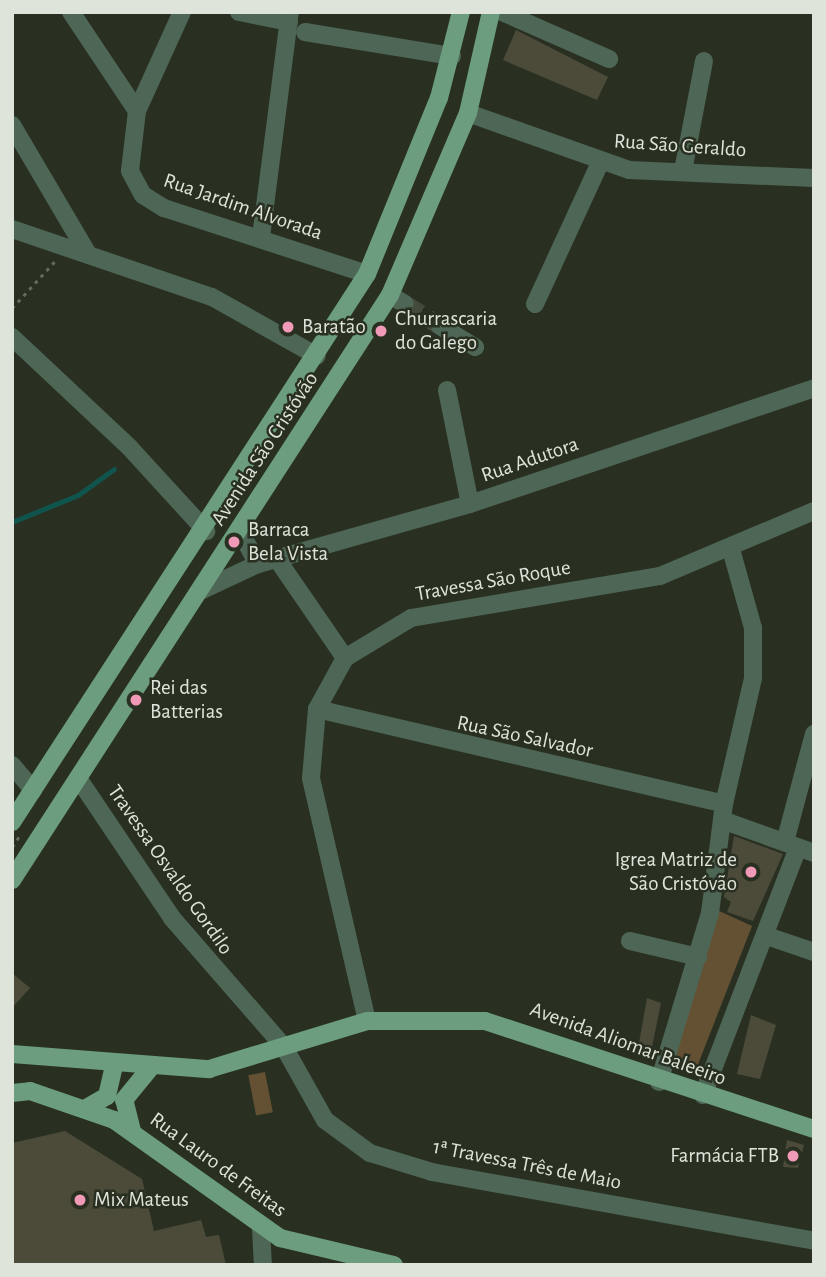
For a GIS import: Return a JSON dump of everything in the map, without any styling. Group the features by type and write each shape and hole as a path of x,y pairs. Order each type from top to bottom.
{"main road":[{"name":"Avenida São Cristóvão","path":"12,822 206,531 367,274 401,202 452,56 461,12"},
{"name":"Avenida São Cristóvão","path":"12,880 239,529 398,300 468,113 491,12"},
{"name":"Avenida Aliomar Baleeiro","path":"12,1054 114,1065 209,1069 367,1021 485,1021 554,1039 659,1082 814,1129"},
{"path":"89,1107 107,1096 114,1065"},
{"path":"132,1131 124,1100 151,1067"},
{"name":"Rua Lauro de Freitas","path":"16,1092 89,1107 132,1131 261,1229 314,1249 394,1265"}],"street":[{"path":"71,12 137,111"},
{"name":"Rua Jardim Alvorada","path":"182,12 137,111 130,172 143,195 164,208 261,237 367,274"},
{"path":"239,12 289,17 261,237"},
{"path":"502,12 609,59"},
{"path":"305,32 452,56"},
{"path":"683,171 704,61"},
{"name":"Rua São Geraldo","path":"468,113 600,163 683,171 814,178"},
{"path":"12,125 88,254"},
{"path":"535,304 600,163"},
{"path":"12,229 212,297 317,356"},
{"path":"440,326 475,347"},
{"path":"12,337 130,448 206,531"},
{"name":"Rua Adutora","path":"200,591 258,564 470,504 814,388"},
{"path":"447,390 470,504"},
{"name":"Travessa São Roque","path":"367,1021 311,778 317,709 345,659 389,627 433,612 649,579 731,550 814,511"},
{"path":"239,529 258,564"},
{"path":"659,1082 698,957 755,650 731,550"},
{"path":"277,559 345,659"},
{"name":"Rua São Salvador","path":"317,709 723,812 799,848"},
{"path":"703,1095 799,848 814,734"},
{"path":"12,765 33,789"},
{"name":"Travessa Osvaldo Gordilo","path":"78,778 172,918 284,1047"},
{"path":"767,936 814,952"},
{"path":"629,941 698,957"},
{"name":"1ª Travessa Três de Maio","path":"284,1047 325,1120 370,1153 432,1172 814,1241"},
{"path":"261,1229 263,1265"}],"path":[{"path":"12,308 67,247"}],"shaded area":[{"path":"717,910 752,926 695,1072 669,1063"},
{"path":"265,1072 273,1112 256,1115 248,1075"}],"building":[{"path":"516,30 608,77 597,100 503,60"},
{"name":"Igrea Matriz de São Cristóvão","path":"734,836 783,854 753,921 727,912 731,902 724,897"},
{"path":"12,973 30,988 12,1008"},
{"path":"647,998 661,1003 652,1047 639,1043"},
{"path":"751,1015 776,1025 760,1079 737,1074"},
{"name":"Mix Mateus","path":"65,1131 142,1179 154,1231 201,1220 206,1237 219,1235 226,1265 12,1265 12,1143"},
{"name":"Farmácia FTB","path":"787,1140 804,1145 798,1168 783,1167"}],"waterway":[{"path":"12,522 78,495 114,469"}],"tunnel":[{"path":"405,304 440,326"}],"place":[{"name":"Baratão","path":"288,327"},
{"name":"Churrascaria do Galego","path":"381,331"},
{"name":"Barraca Bela Vista","path":"234,542"},
{"name":"Rei das Batterias","path":"136,700"},
{"name":"Igrea Matriz de São Cristóvão","path":"751,872"},
{"name":"Farmácia FTB","path":"793,1156"},
{"name":"Mix Mateus","path":"80,1200"}]}
